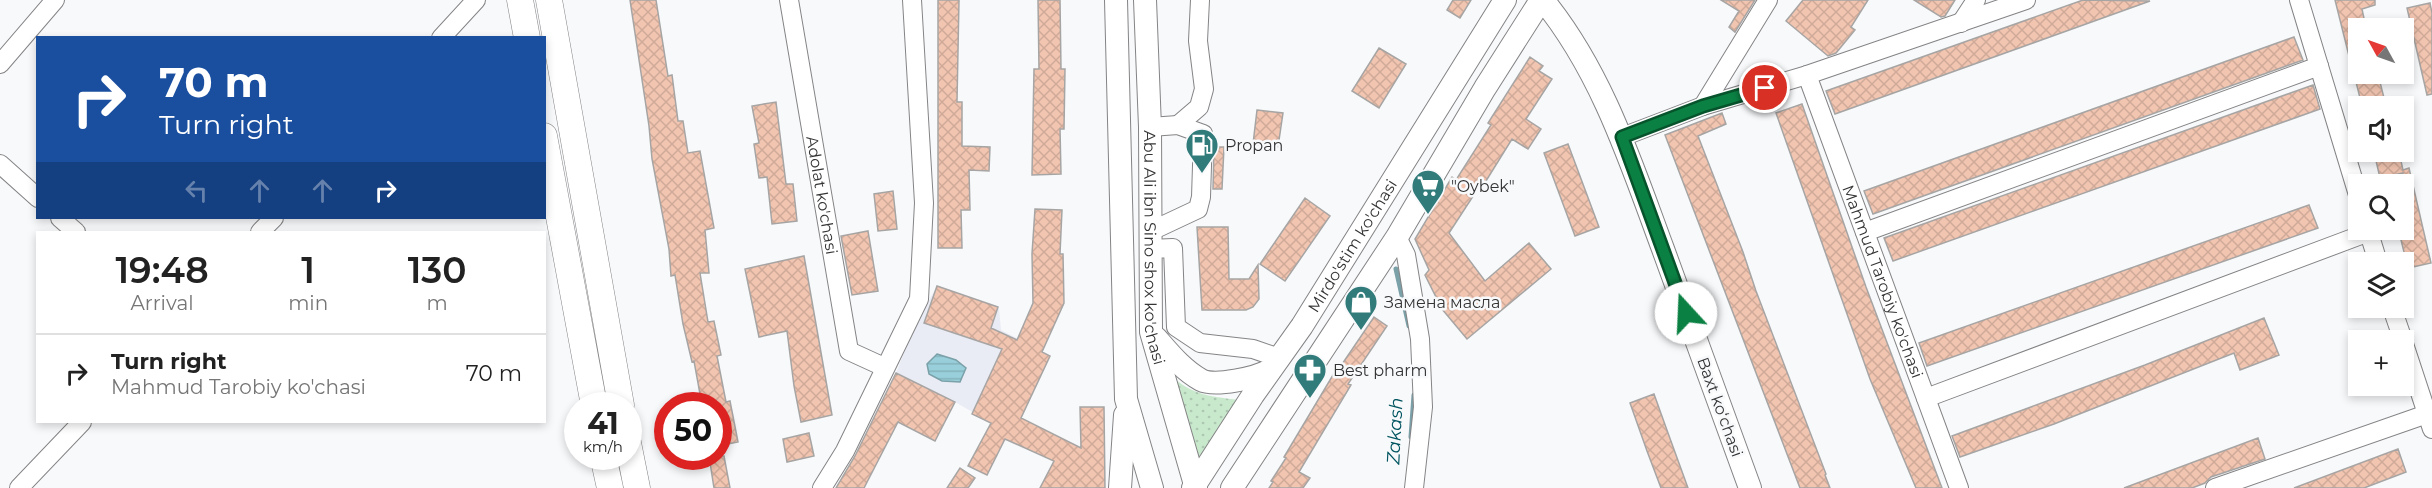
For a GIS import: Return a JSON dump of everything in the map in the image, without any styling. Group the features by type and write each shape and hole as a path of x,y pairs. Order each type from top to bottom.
{"highway":[{"path":"520,0 526,36"},
{"path":"549,0 619,392"},
{"path":"546,147 592,392"},
{"path":"606,470 610,488"},
{"path":"633,470 637,488"}],"main road":[{"name":"Abu Ali ibn Sino shox ko'chasi","path":"1116,0 1126,399 1152,488"},
{"name":"Abu Ali ibn Sino shox ko'chasi","path":"1145,0 1150,127 1151,332 1194,488"},
{"name":"Mirdo'stim ko'chasi","path":"1194,488 1302,326 1505,0"},
{"name":"Mirdo'stim ko'chasi","path":"1232,488 1397,237 1485,88 1542,0"},
{"name":"Baxt koʻchasi","path":"1542,0 1562,23 1583,59 1622,137 1750,488"},
{"path":"1151,332 1178,363 1203,381 1241,381 1275,364"},
{"path":"1120,488 1126,399"}],"street":[{"path":"0,64 55,0"},
{"path":"443,36 476,0"},
{"name":"Adolat ko'chasi","path":"789,0 849,351 884,367"},
{"path":"822,488 845,451 919,298 924,203 912,0"},
{"path":"1178,125 1199,107 1204,88 1198,41 1200,0"},
{"path":"1703,106 1768,0"},
{"path":"1961,23 1976,0"},
{"path":"1622,137 1703,106 1807,75 2026,0"},
{"path":"2299,0 2352,174"},
{"path":"1865,232 2319,66"},
{"name":"Mahmud Tarobiy ko'chasi","path":"1807,75 1959,488"},
{"path":"1149,241 1198,209 1201,197 1203,134 1178,125 1150,127"},
{"path":"0,164 36,196"},
{"path":"61,219 75,231"},
{"path":"261,231 273,219"},
{"path":"1397,237 1406,255 1420,339 1423,407 1414,488"},
{"path":"1926,398 2348,239"},
{"path":"1149,241 1173,248 1176,327 1200,343 1253,349 1275,364"},
{"path":"2215,488 2430,422 2414,374"},
{"path":"19,488 81,423"}],"shaded area":[{"path":"936,288 999,308 1001,330 1049,355 1009,433 955,402 896,373 915,325"}],"green space":[{"path":"1175,379 1198,392 1214,397 1240,400 1203,457 1196,459"}],"water":[{"path":"937,354 956,360 966,368 960,382 942,381 929,374 927,364"}],"building":[{"path":"630,0 656,0 668,76 672,75 678,121 683,121 688,153 700,151 714,228 705,230 709,273 700,273 708,322 714,321 721,355 717,356 724,392 700,392 694,361 692,362 683,324 675,275 671,276 669,249 652,159"},
{"path":"938,0 959,0 957,102 962,102 962,146 990,147 989,171 969,170 970,210 961,210 962,248 938,248"},
{"path":"1038,0 1060,0 1061,69 1065,69 1064,129 1060,129 1061,174 1032,175 1034,69 1039,69"},
{"path":"1453,0 1471,0 1460,18 1447,10"},
{"path":"1721,0 1755,0 1735,32 1729,27 1739,11"},
{"path":"1803,0 1868,0 1851,27 1855,30 1836,53 1828,56 1786,21"},
{"path":"1914,0 1955,0 1945,16 1941,17"},
{"path":"2083,0 2150,1 1835,114 1826,91"},
{"path":"2335,0 2375,0 2375,5 2362,9 2364,18 2348,18 2348,52"},
{"path":"2430,3 2432,94 2427,95 2414,38 2414,18 2409,18 2407,8"},
{"path":"2294,37 2303,60 1873,214 1864,191"},
{"path":"1379,48 1406,64 1379,108 1352,91"},
{"path":"1530,57 1543,66 1539,71 1552,79 1526,119 1541,129 1528,149 1512,139 1481,189 1479,187 1449,233 1485,281 1529,243 1551,269 1467,339 1442,309 1425,275 1429,270 1415,239 1452,177 1456,180 1491,125 1488,123"},
{"path":"2356,84 2380,84 2384,96 2360,96"},
{"path":"2313,85 2320,109 1893,261 1884,238"},
{"path":"776,102 786,184 793,184 797,221 772,224 767,177 759,178 754,144 759,143 752,106"},
{"path":"1802,104 1866,287 1942,488 1916,488 1870,379 1776,113"},
{"path":"1257,110 1283,113 1278,147 1253,144"},
{"path":"1722,113 1726,124 1698,136 1830,488 1800,488 1665,135"},
{"path":"1568,144 1599,227 1575,236 1544,153"},
{"path":"1214,147 1224,147 1222,189 1213,189"},
{"path":"2376,162 2401,162 2403,170 2409,168 2410,174 2403,173 2379,174"},
{"path":"2414,190 2431,263 2414,267 2414,252 2404,252 2401,240 2414,240"},
{"path":"893,191 897,229 878,231 874,194"},
{"path":"1305,198 1330,216 1285,281 1260,264"},
{"path":"2309,205 2318,228 1927,366 1919,343"},
{"path":"1035,209 1062,210 1060,254 1063,254 1064,303 1042,352 1050,356 1021,418 1081,448 1080,407 1104,407 1105,488 1040,488 1054,461 1005,439 987,475 968,466 991,423 972,414 1002,349 924,323 937,286 998,307 991,328 1017,340 1033,303 1032,254"},
{"path":"1197,227 1228,227 1229,279 1249,279 1258,265 1259,299 1253,307 1246,310 1202,310"},
{"path":"868,231 878,291 852,295 841,236"},
{"path":"804,256 832,415 801,422 787,331 759,337 745,269"},
{"path":"1374,317 1387,326 1348,384 1351,385 1299,472 1310,478 1303,488 1269,488 1286,458 1284,457 1333,375"},
{"path":"2264,318 2279,355 2240,370 2234,353 2054,424 1960,457 1952,436 2145,365"},
{"path":"896,373 955,402 935,441 898,422 864,488 836,488 855,456"},
{"path":"1654,394 1688,488 1661,488 1647,451 1630,403"},
{"path":"732,411 738,442 732,443"},
{"path":"809,433 814,456 787,462 783,439"},
{"path":"2258,438 2265,459 2211,477 2205,483 2192,488 2124,488"},
{"path":"2398,449 2406,472 2364,488 2294,488"},
{"path":"960,468 975,478 968,488 947,488"},
{"path":"711,470 727,470 730,488 714,488"}],"waterway":[{"name":"Zakash","path":"1396,269 1409,326"},
{"name":"Zakash","path":"1411,437 1414,395"}],"place":[{"name":"Propan","path":"1202,174"},
{"name":"\"Oybek\"","path":"1428,215"},
{"name":"Замена масла","path":"1361,331"},
{"name":"Best pharm","path":"1310,399"}],"route":[{"path":"1686,313 1622,137 1703,106 1765,88"}]}
